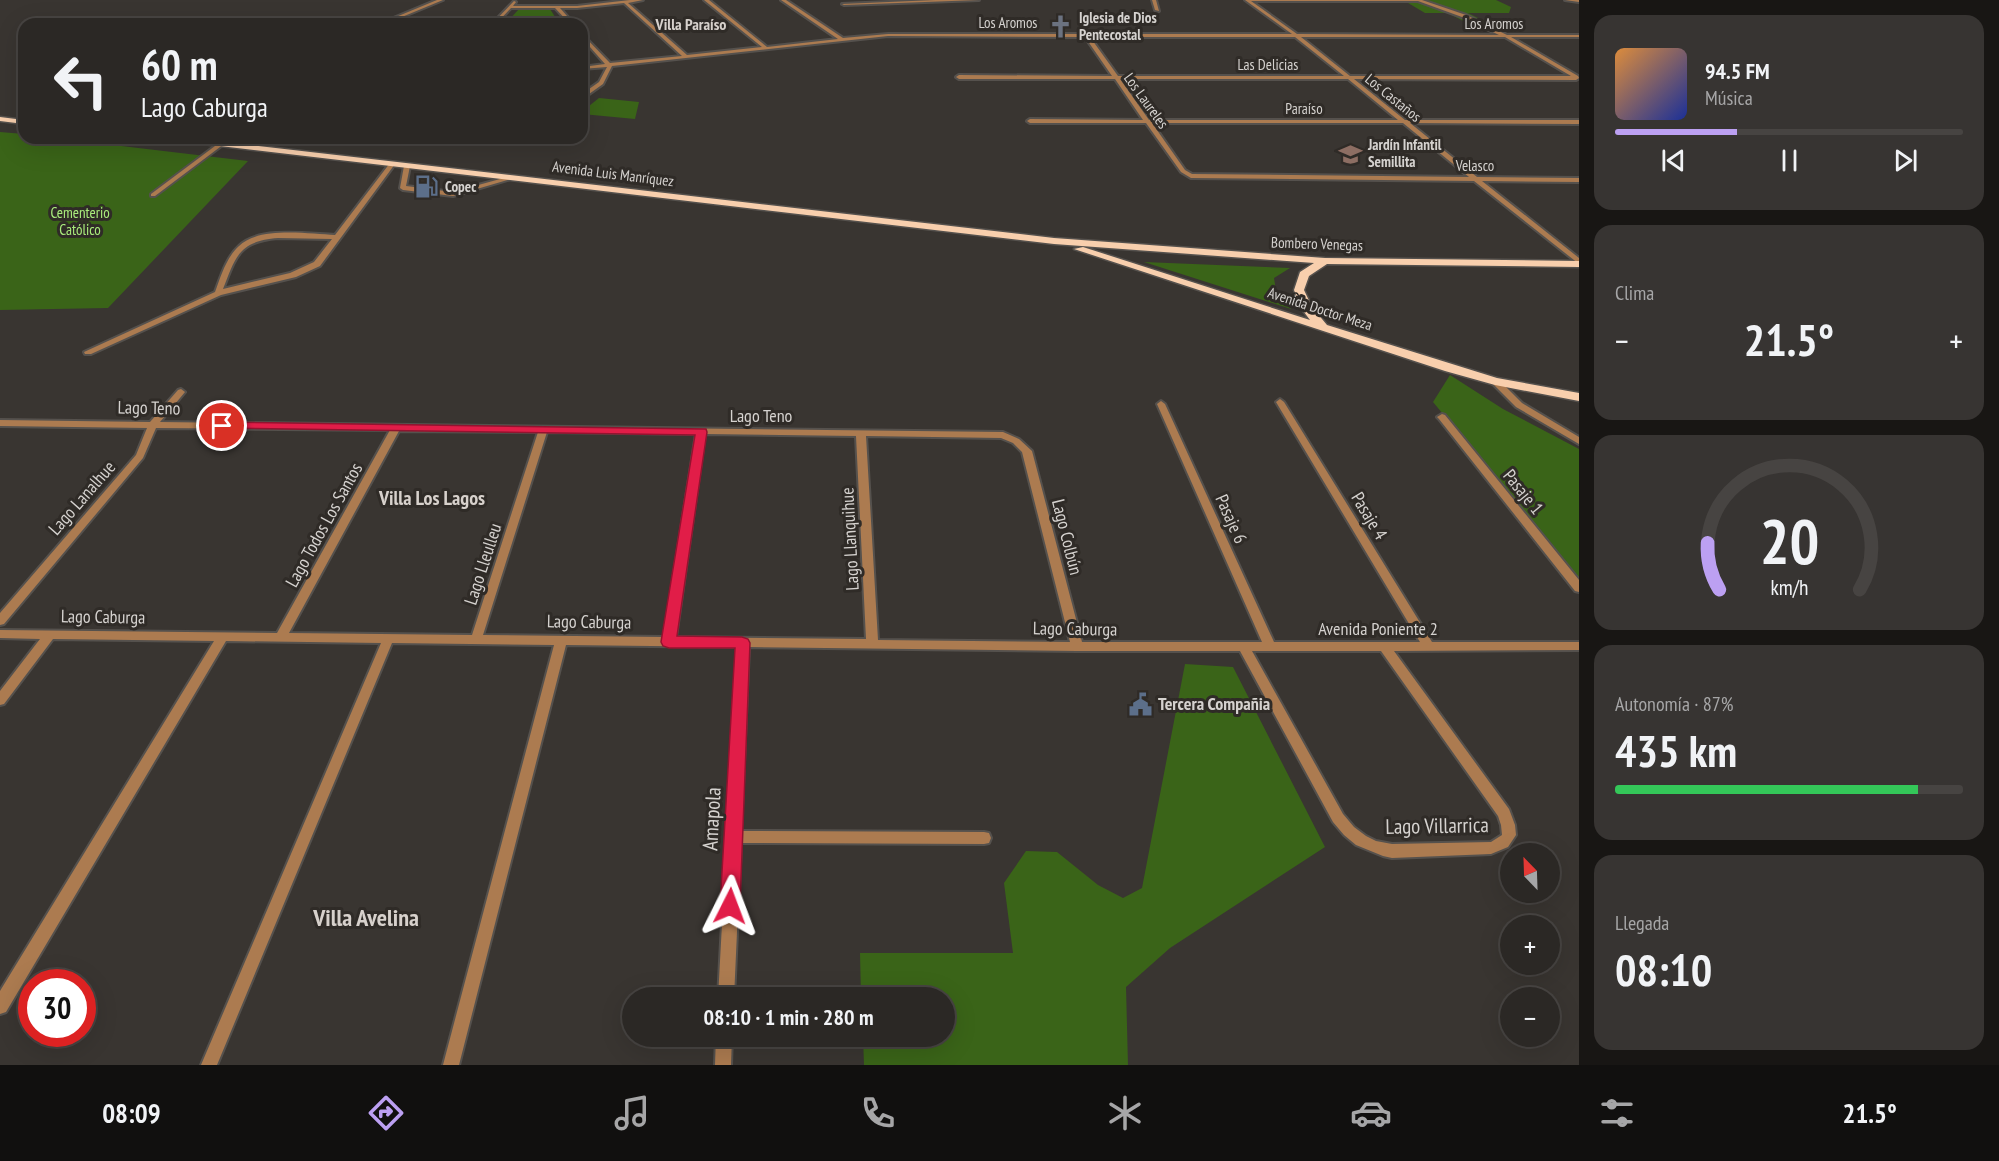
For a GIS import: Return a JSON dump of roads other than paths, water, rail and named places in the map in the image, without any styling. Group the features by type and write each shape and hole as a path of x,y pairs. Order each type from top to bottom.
{"main road":[{"path":"0,119 18,121"},
{"name":"Avenida Luis Manríquez","path":"221,144 1054,241"},
{"name":"Bombero Venegas","path":"1054,241 1325,261 1579,263"},
{"name":"Avenida Doctor Meza","path":"1054,241 1495,381 1579,397"},
{"path":"1323,328 1307,308 1299,290 1304,274 1325,261"}],"street":[{"path":"396,18 441,0"},
{"path":"500,18 516,0"},
{"path":"577,7 581,0"},
{"path":"510,7 577,7 641,0"},
{"path":"706,0 766,48"},
{"path":"783,0 842,40"},
{"path":"844,4 977,0"},
{"path":"1154,0 1157,10"},
{"path":"1247,0 1418,0 1464,16 1506,36 1578,79"},
{"name":"Los Castaños","path":"1247,0 1298,36 1579,263"},
{"path":"1567,0 1579,2"},
{"path":"625,2 686,57"},
{"path":"556,7 566,18"},
{"name":"Los Aromos","path":"588,68 888,35 1579,36"},
{"name":"Los Laureles","path":"1086,35 1145,121 1183,171 1191,176"},
{"path":"588,42 610,66 601,83 588,93"},
{"name":"Las Delicias","path":"959,77 1578,79"},
{"name":"Paraíso","path":"1030,121 1579,122"},
{"path":"153,195 221,144"},
{"path":"88,352 218,293 292,275 317,264 335,237 392,164"},
{"path":"407,166 403,188 453,194 512,178"},
{"name":"Velasco","path":"1191,176 1579,180"},
{"path":"218,293 232,259 247,242 271,237 335,237"},
{"path":"1495,381 1519,405 1579,441"},
{"name":"Lago Lanalhue","path":"0,621 141,456 152,426 181,392"},
{"name":"Pasaje 4","path":"1280,402 1429,647"},
{"name":"Pasaje 6","path":"1161,404 1270,647"},
{"name":"Pasaje 1","path":"1442,417 1579,588"},
{"name":"Lago Teno","path":"1,424 994,434 1016,441"},
{"name":"Lago Todos Los Santos","path":"281,637 395,429"},
{"name":"Lago Lleulleu","path":"476,640 543,430"},
{"path":"669,642 701,432"},
{"name":"Lago Llanquihue","path":"861,433 872,644"},
{"name":"Lago Colbún","path":"1016,441 1027,451 1077,647"},
{"name":"Lago Caburga","path":"0,634 1177,648"},
{"path":"0,700 50,634"},
{"path":"0,1006 222,637"},
{"path":"209,1065 388,639"},
{"path":"451,1065 561,640"},
{"name":"Amapola","path":"726,987 742,643"},
{"name":"Avenida Poniente 2","path":"1177,648 1579,646"},
{"name":"Lago Villarrica","path":"1244,648 1338,819 1350,834 1378,849 1392,851 1491,848 1503,844 1509,835 1509,825 1504,813 1385,647"},
{"path":"733,837 984,838"},
{"path":"723,1065 724,1047"}],"place":[{"name":"Iglesia de Dios Pentecostal","path":"1061,27"},
{"name":"Jardín Infantil Semillita","path":"1350,154"},
{"name":"Copec","path":"427,187"},
{"name":"Tercera Compañia","path":"1140,704"}],"district":[{"name":"Villa Paraíso","path":"691,24"},
{"name":"Villa Los Lagos","path":"432,498"},
{"name":"Villa Avelina","path":"366,918"}],"park label":[{"name":"Cementerio Católico","path":"80,222"}]}
